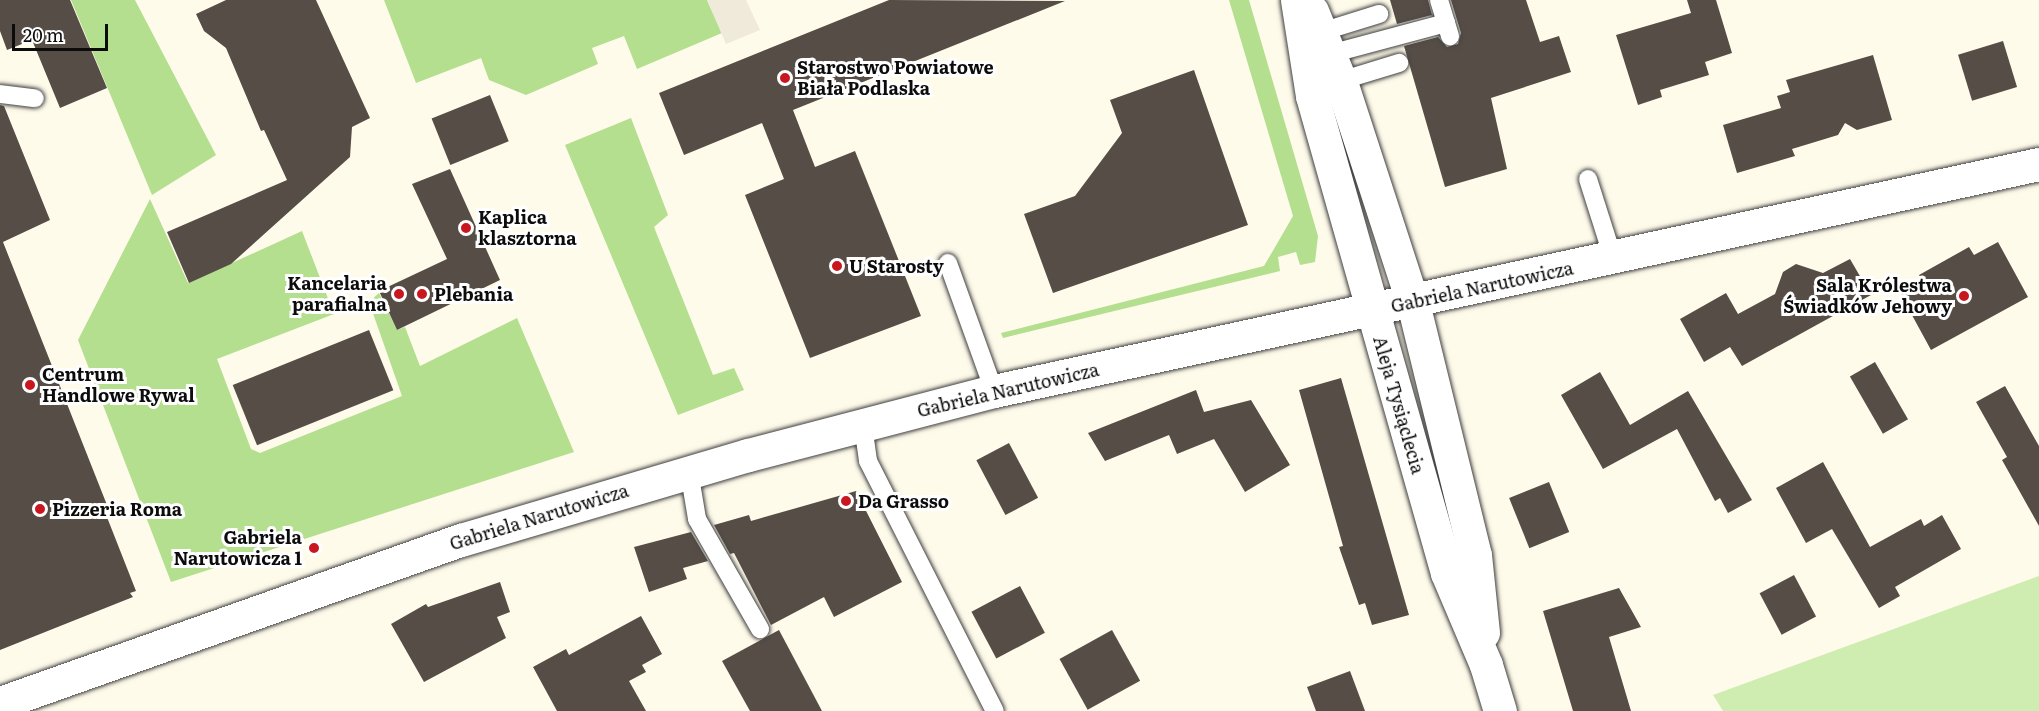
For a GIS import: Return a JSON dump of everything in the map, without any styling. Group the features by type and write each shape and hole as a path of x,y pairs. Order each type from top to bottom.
{"street":[{"name":"Aleja Tysiąclecia","path":"1297,0 1312,96 1447,573 1486,665 1500,711"},
{"name":"Aleja Tysiąclecia","path":"1308,0 1330,56 1413,303 1475,555 1486,665"},
{"name":"Gabriela Narutowicza","path":"0,703 461,540 689,471 863,425 994,392 1372,309 1413,303 2039,164"}],"lane":[{"path":"1330,56 1448,29 1440,0"},
{"path":"1330,56 1379,14"},
{"path":"1330,56 1399,63"},
{"path":"0,94 35,98"},
{"path":"1588,179 1613,258"},
{"path":"948,263 994,392"},
{"path":"863,425 868,461 995,711"},
{"path":"689,471 697,519 760,629"}],"green space":[{"path":"71,0 135,0 216,155 152,195"},
{"path":"384,0 707,0 722,33 637,69 624,36 592,48 598,64 526,95 489,80 481,58 416,83"},
{"path":"1229,0 1249,0 1318,236 1315,262 1300,265 1296,252 1278,257 1280,271 1003,338 1001,333 1264,266 1293,216"},
{"path":"631,118 668,215 654,227 713,375 734,368 744,390 678,415 565,145"},
{"path":"150,199 188,283 302,231 334,314 217,359 251,449 260,453 402,396 369,302 379,293 397,330 405,327 420,366 517,318 574,452 171,582 78,340"},
{"path":"2039,576 2039,711 1723,711 1713,695"}],"shaded area":[{"path":"707,0 746,0 760,30 726,44"}],"building":[{"path":"0,0 70,0 107,88 60,108 32,40 7,50 0,31"},
{"path":"226,0 316,0 370,118 352,127 350,157 231,264 189,283 167,232 287,180 264,130 261,131 226,48 204,31 196,14"},
{"path":"889,0 1065,1 793,110 815,167 855,151 921,316 810,358 745,195 784,179 762,123 684,155 659,93"},
{"path":"1390,0 1428,0 1432,15 1397,24"},
{"path":"1451,0 1526,0 1540,42 1559,36 1571,72 1491,98 1507,169 1445,187 1404,46 1438,37 1447,47 1458,44 1461,33"},
{"path":"1687,0 1716,0 1732,53 1705,62 1709,75 1660,90 1662,97 1638,105 1616,35 1691,13"},
{"path":"2003,41 2017,87 1972,101 1958,55"},
{"path":"1873,55 1892,120 1857,130 1845,123 1838,135 1792,149 1795,156 1737,173 1723,125 1781,108 1777,96 1790,92 1786,80"},
{"path":"1194,70 1248,225 1053,293 1024,214 1075,196 1122,133 1110,100"},
{"path":"490,95 509,141 450,165 432,119"},
{"name":"Centrum Handlowe Rywal","path":"0,105 4,106 50,220 3,242 107,505 103,507 136,591 130,593 133,597 0,650"},
{"path":"450,169 500,280 397,330 379,291 447,259 412,184"},
{"name":"Sala Królestwa Świadków Jehowy","path":"1998,242 2028,297 1931,350 1901,295 1923,283 1919,275 1969,247 1974,255"},
{"path":"1850,259 1871,295 1742,366 1730,347 1704,362 1680,319 1726,293 1738,314 1775,294 1783,272 1796,264 1823,273"},
{"path":"369,330 393,390 257,445 233,385"},
{"path":"1875,362 1908,419 1883,434 1850,376"},
{"path":"1600,372 1630,425 1688,391 1752,500 1728,513 1720,498 1715,501 1677,429 1603,469 1561,395"},
{"path":"1341,378 1409,615 1372,625 1365,603 1359,605 1339,547 1343,546 1299,390"},
{"path":"2005,386 2039,446 2039,526 2002,460 2007,457 1976,402"},
{"path":"1196,390 1204,412 1251,400 1290,465 1245,492 1214,439 1177,454 1169,435 1105,461 1088,433"},
{"path":"1009,443 1038,498 1005,515 976,460"},
{"path":"1823,462 1870,547 1921,519 1924,526 1942,515 1961,549 1895,587 1900,596 1879,608 1832,529 1806,543 1776,488"},
{"path":"1549,482 1569,532 1529,548 1509,498"},
{"path":"856,491 902,582 834,617 824,597 771,625 734,553 730,554 714,525 749,515 751,521"},
{"path":"691,532 708,561 683,568 687,579 649,592 634,547"},
{"path":"1794,575 1816,616 1782,635 1760,593"},
{"path":"500,582 510,612 497,617 506,638 424,682 391,624 426,604 428,607"},
{"path":"1020,586 1045,633 996,659 971,612"},
{"path":"1619,588 1641,627 1609,637 1631,711 1573,711 1543,611"},
{"path":"641,616 662,654 642,665 646,672 629,681 646,711 557,711 533,667 566,649 569,655"},
{"path":"779,630 822,711 750,711 722,661"},
{"path":"1112,630 1140,681 1088,710 1060,659"},
{"path":"1350,671 1365,711 1316,711 1307,687"}],"place":[{"name":"Starostwo Powiatowe Biała Podlaska","path":"785,78"},
{"name":"Kaplica klasztorna","path":"466,228"},
{"name":"U Starosty","path":"837,266"},
{"name":"Kancelaria parafialna","path":"399,294"},
{"name":"Plebania","path":"422,294"},
{"name":"Sala Królestwa Świadków Jehowy","path":"1964,296"},
{"name":"Centrum Handlowe Rywal","path":"30,385"},
{"name":"Da Grasso","path":"846,501"},
{"name":"Pizzeria Roma","path":"40,509"},
{"name":"Gabriela Narutowicza 1","path":"314,548"}]}
